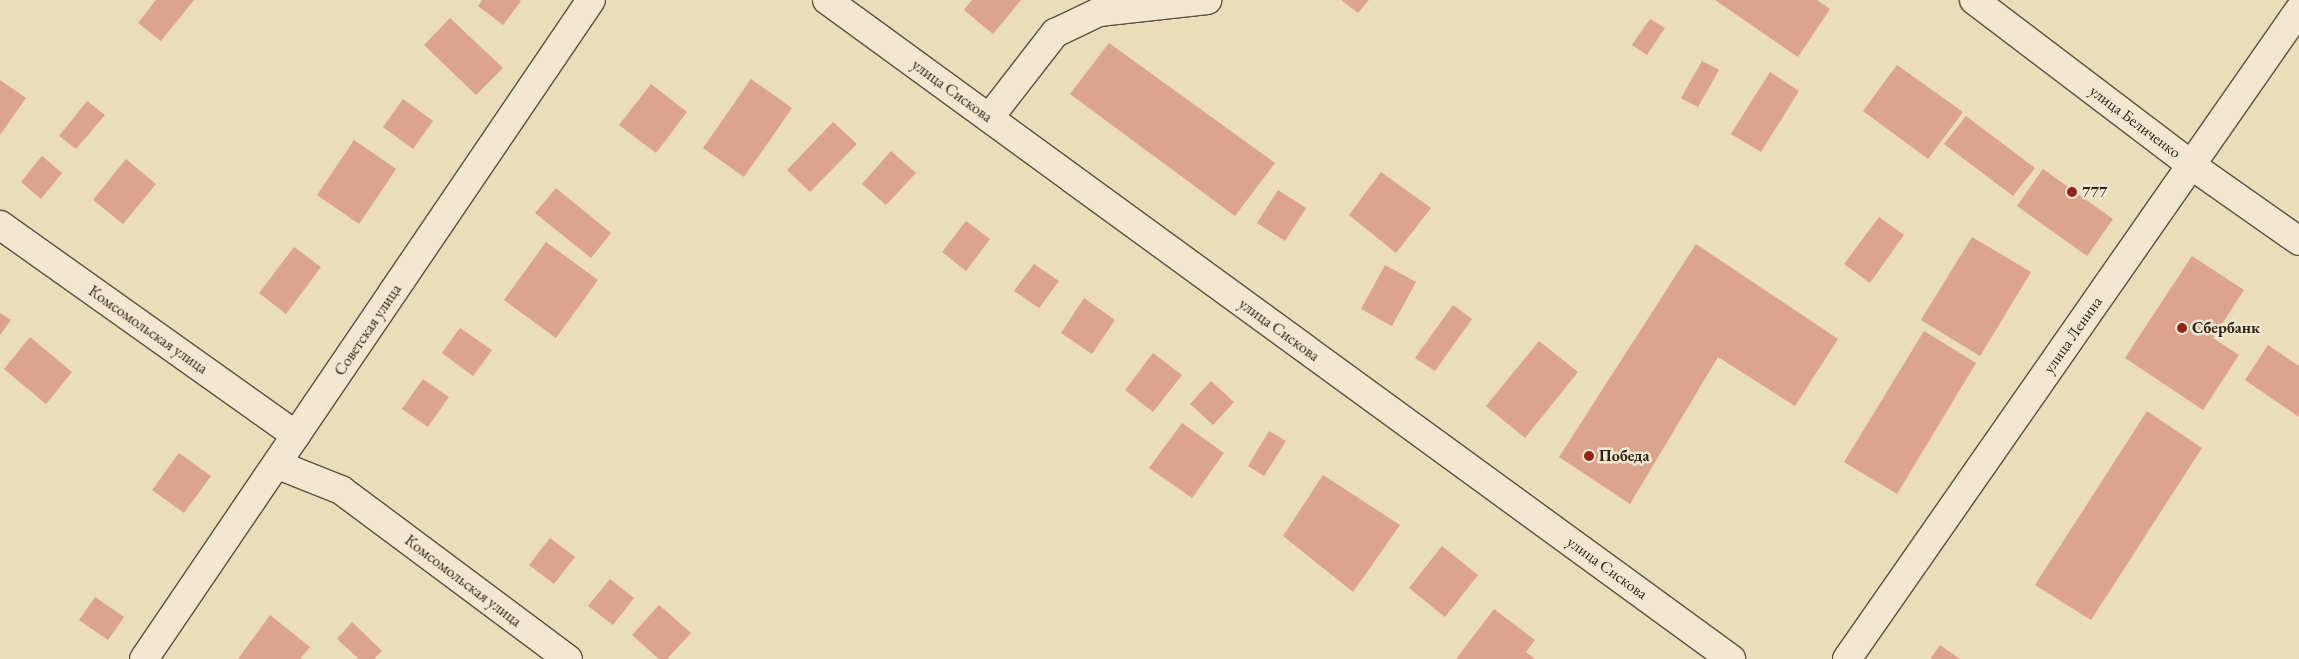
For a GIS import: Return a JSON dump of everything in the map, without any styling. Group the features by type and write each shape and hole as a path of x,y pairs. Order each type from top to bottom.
{"street":[{"name":"Советская улица","path":"144,659 278,465 296,435 591,0"},
{"name":"улица Сискова","path":"827,0 1731,659"},
{"path":"990,118 1055,33 1100,12 1207,0"},
{"name":"улица Беличенко","path":"1974,0 2191,165 2299,241"},
{"name":"улица Ленина","path":"1847,659 2299,10"},
{"name":"Комсомольская улица","path":"0,225 296,435"},
{"name":"Комсомольская улица","path":"278,465 341,490 568,659"}],"building":[{"path":"156,0 194,0 161,41 138,23"},
{"path":"482,0 521,1 503,25 478,6"},
{"path":"972,0 1021,0 993,34 964,10"},
{"path":"1341,0 1369,0 1358,13"},
{"path":"1715,0 1817,0 1830,9 1798,57"},
{"path":"450,18 503,68 476,95 424,45"},
{"path":"1650,19 1665,28 1647,55 1632,45"},
{"path":"1109,43 1275,163 1235,216 1070,94"},
{"path":"1702,61 1719,70 1698,107 1681,98"},
{"path":"1897,65 1963,112 1928,159 1863,111"},
{"path":"1770,72 1799,91 1761,152 1731,134"},
{"path":"751,79 792,108 744,177 703,148"},
{"path":"0,80 26,98 0,135"},
{"path":"651,84 687,112 656,153 619,125"},
{"path":"403,99 433,121 413,149 383,127"},
{"path":"87,101 105,115 76,149 59,136"},
{"path":"1966,116 2035,168 2013,196 1944,144"},
{"path":"833,122 857,144 810,192 787,170"},
{"path":"354,140 396,169 359,224 317,195"},
{"path":"891,151 916,173 886,205 862,184"},
{"path":"42,156 62,173 41,199 21,182"},
{"path":"126,159 156,184 123,224 93,200"},
{"path":"2043,169 2113,219 2087,256 2017,206"},
{"path":"1381,172 1431,208 1396,253 1349,215"},
{"path":"556,188 611,233 591,258 535,213"},
{"path":"1278,190 1306,208 1285,241 1257,223"},
{"path":"1879,217 1904,235 1870,283 1844,264"},
{"path":"966,221 990,239 966,271 942,252"},
{"path":"1972,237 2031,272 1980,356 1921,320"},
{"path":"546,242 598,280 556,338 504,300"},
{"path":"1696,244 1838,339 1795,406 1718,357 1630,504 1559,457"},
{"path":"294,247 321,267 286,314 259,293"},
{"name":"Сбербанк","path":"2192,256 2244,290 2213,338 2239,355 2203,410 2125,358"},
{"path":"1034,264 1059,281 1039,308 1014,291"},
{"path":"1385,265 1416,282 1392,326 1361,309"},
{"path":"1084,298 1115,320 1092,354 1061,333"},
{"path":"1453,305 1472,319 1435,371 1415,358"},
{"path":"0,313 11,320 0,335"},
{"path":"460,328 492,350 473,376 442,353"},
{"path":"1924,331 1976,363 1897,494 1844,462"},
{"path":"30,337 72,372 46,404 4,369"},
{"path":"1539,341 1578,372 1525,438 1486,406"},
{"path":"2268,345 2299,366 2299,417 2245,380"},
{"path":"1153,353 1182,375 1153,412 1125,390"},
{"path":"423,379 449,397 428,427 402,409"},
{"path":"1211,381 1234,402 1213,425 1190,404"},
{"path":"2147,411 2202,448 2091,620 2035,585"},
{"path":"1182,423 1224,453 1192,498 1149,468"},
{"path":"1269,431 1286,441 1264,476 1248,466"},
{"path":"179,453 211,476 184,513 152,490"},
{"path":"1323,475 1400,525 1353,592 1283,536"},
{"path":"550,538 575,557 554,584 529,565"},
{"path":"1442,546 1478,575 1445,617 1409,588"},
{"path":"610,579 634,598 613,625 588,606"},
{"path":"95,597 124,617 108,640 79,620"},
{"path":"659,605 691,633 667,659 659,659 632,635"},
{"path":"1494,609 1535,640 1526,652 1535,659 1456,659"},
{"path":"270,615 310,647 300,659 238,659"},
{"path":"352,622 382,651 374,659 359,659 337,639"},
{"path":"1940,645 1960,659 1930,659"}],"place":[{"name":"777","path":"2072,192"},
{"name":"Сбербанк","path":"2182,328"},
{"name":"Победа","path":"1589,456"}]}
